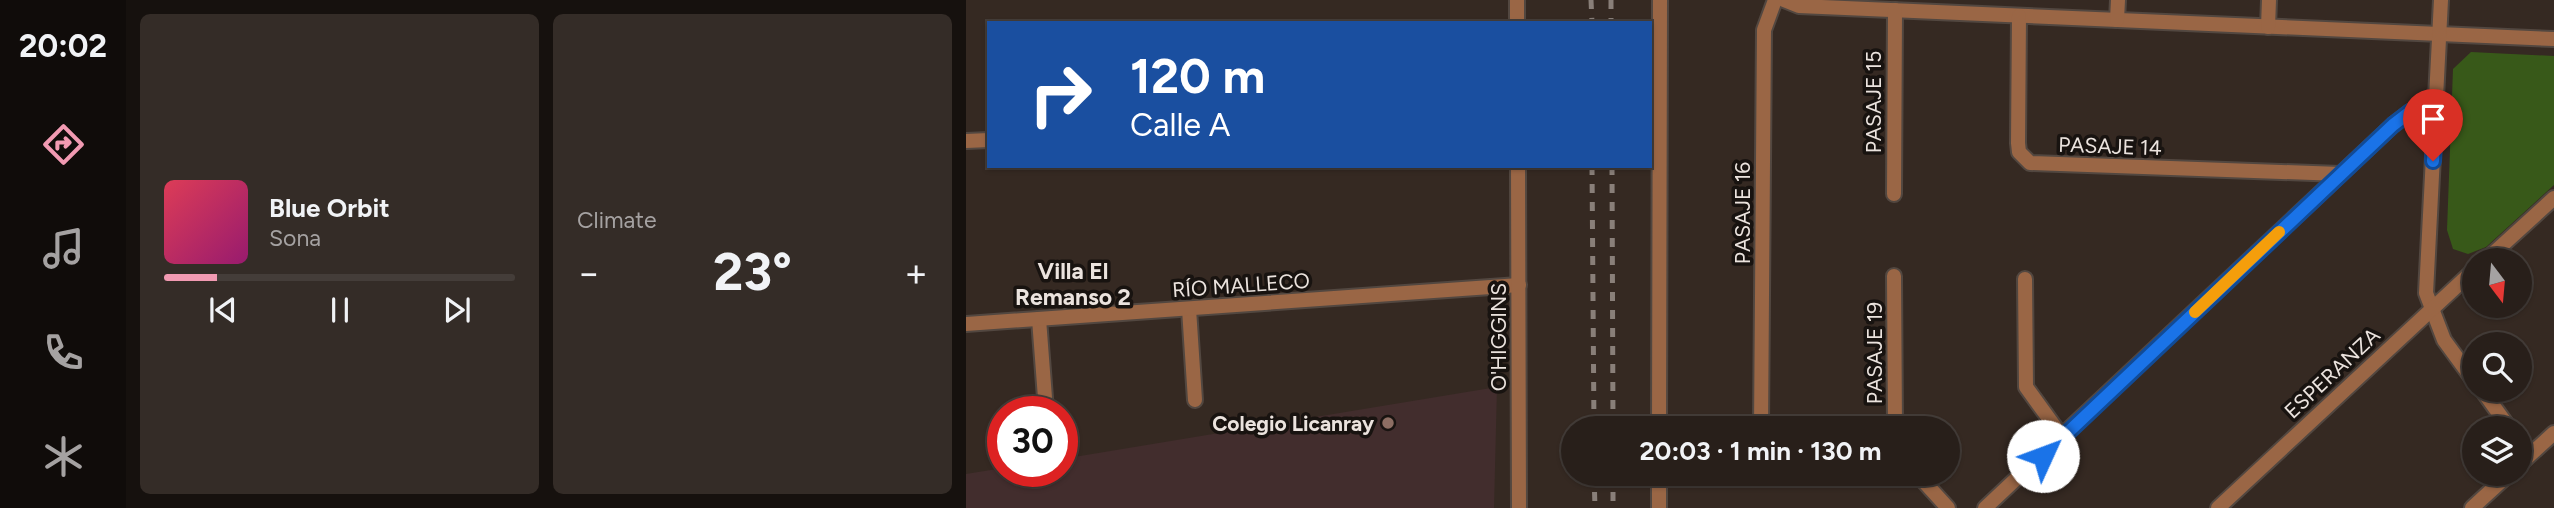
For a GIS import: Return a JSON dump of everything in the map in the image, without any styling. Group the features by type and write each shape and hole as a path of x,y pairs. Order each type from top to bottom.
{"street":[{"path":"1517,0 1517,21"},
{"path":"1660,0 1660,416"},
{"name":"PASAJE 16","path":"1761,416 1764,30 1766,17 1775,0"},
{"path":"1784,0 1799,6 1895,10 1974,7 2019,16 2554,39"},
{"path":"2117,20 2118,0"},
{"path":"2268,27 2269,0"},
{"path":"2441,0 2426,283 2431,310 2444,340 2462,365"},
{"name":"PASAJE 15","path":"1894,194 1895,10"},
{"name":"PASAJE 14","path":"2019,16 2018,143 2019,152 2030,163 2340,174"},
{"path":"1985,508 2063,438 2340,174 2410,112 2436,109"},
{"path":"966,141 987,140"},
{"name":"O'HIGGINS","path":"1518,168 1519,508"},
{"path":"2499,248 2554,198"},
{"name":"PASAJE 19","path":"1894,276 1895,416"},
{"path":"2025,279 2026,387 2063,438"},
{"name":"ESPERANZA","path":"2218,508 2462,281"},
{"name":"RÍO MALLECO","path":"966,324 1519,285"},
{"path":"1189,309 1195,400"},
{"path":"1039,319 1045,396"},
{"path":"2532,453 2554,433"},
{"path":"1659,486 1659,508"},
{"path":"1928,486 1948,508"},
{"path":"2472,508 2496,486"}],"shaded area":[{"name":"Colegio Licanray","path":"1497,387 1494,508 966,508 966,474 987,471 987,487 1078,487 1078,456"}],"green space":[{"path":"2471,52 2554,56 2554,185 2486,247 2462,248 2462,252 2453,249 2447,230 2453,69"}],"railway":[{"path":"1591,0 1592,21"},
{"path":"1611,0 1611,21"},
{"path":"1592,168 1594,416"},
{"path":"1612,168 1613,416"},
{"path":"1594,486 1595,508"},
{"path":"1613,486 1613,508"}],"slow traffic":[{"path":"2195,312 2279,232"}],"place":[{"name":"Colegio Licanray","path":"1388,423"}],"district":[{"name":"Villa El Remanso 2","path":"1073,284"}],"route":[{"path":"2043,456 2393,125 2410,112 2436,109 2433,161"}]}
